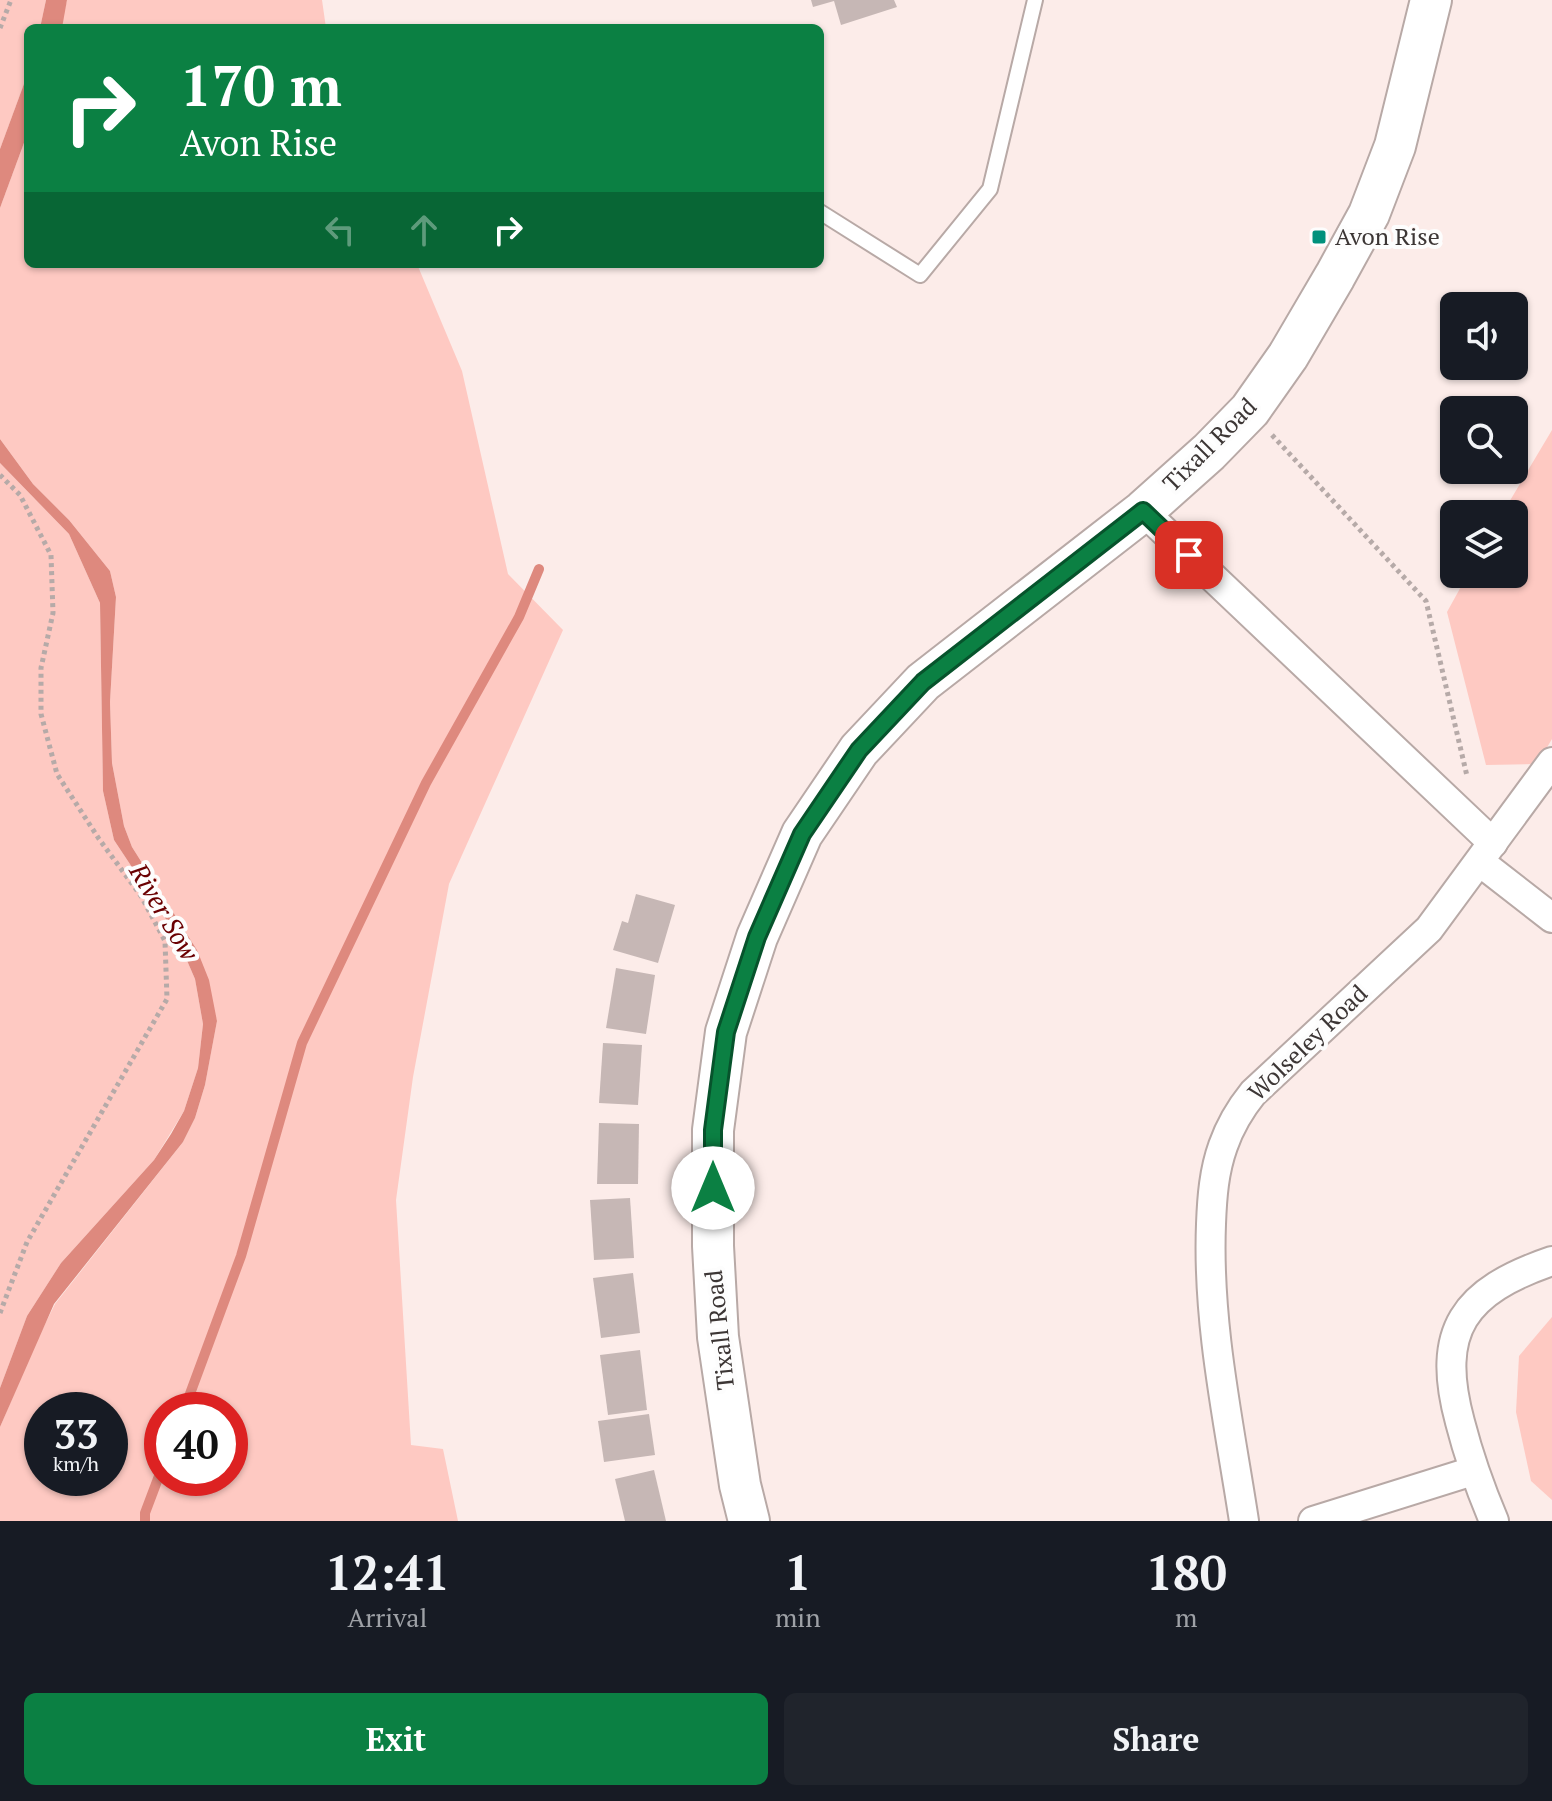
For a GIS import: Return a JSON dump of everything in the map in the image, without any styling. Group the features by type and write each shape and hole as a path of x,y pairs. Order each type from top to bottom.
{"street":[{"name":"Tixall Road","path":"749,1521 740,1485 718,1337 713,1246 713,1144 726,1032 757,937 802,834 859,750 923,682 1143,511 1250,410 1288,356 1369,214 1395,146 1431,0"},
{"path":"1143,511 1466,820 1487,853 1552,918"},
{"path":"1487,853 1552,762"},
{"name":"Wolseley Road","path":"1244,1521 1217,1353 1209,1267 1214,1180 1223,1146 1236,1116 1253,1093 1429,929 1487,853"},
{"path":"1494,1521 1473,1471 1451,1390 1450,1358 1456,1331 1467,1312 1493,1287 1552,1261"},
{"path":"1313,1521 1473,1471"}],"lane":[{"path":"824,215 920,275 990,189 1035,0"}],"path":[{"path":"0,28 11,0"},
{"path":"1250,410 1426,601 1471,790 1466,820"},
{"path":"0,475 20,495 51,555 53,613 41,668 41,714 57,774 141,896 165,941 167,999 27,1242 0,1313"}],"shaded area":[{"path":"0,0 46,0 41,24 24,24 24,84 0,149"},
{"path":"67,0 322,0 325,24 61,24"},
{"path":"24,143 24,268 419,268 462,371 508,574 563,630 449,884 413,1077 396,1200 411,1445 443,1449 458,1521 0,1521 0,1427 37,1340 55,1304 183,1142 195,1118 205,1085 217,1021 197,950 132,847 124,826 112,763 110,702 116,597 110,571 69,520 33,484 0,439 0,208"},
{"path":"1552,430 1552,739 1537,764 1486,765 1447,612 1460,588 1528,588 1528,500 1510,500 1520,484 1528,484 1528,470"},
{"path":"0,463 69,534 100,603 103,791 114,840 163,914 182,949 195,979 203,1024 198,1068 184,1111 154,1160 61,1263 27,1316 0,1388"},
{"path":"1552,1317 1552,1500 1531,1481 1516,1412 1519,1356"}],"water":[{"path":"46,0 67,0 63,24 41,24"},
{"path":"24,84 24,143 0,208 0,149"},
{"name":"River Sow","path":"0,439 33,484 69,520 110,571 116,597 110,702 112,763 124,826 132,847 197,950 209,980 217,1021 205,1085 195,1118 183,1142 54,1304 0,1427 0,1388 27,1316 61,1263 154,1160 171,1134 184,1111 198,1068 203,1024 195,979 182,949 163,914 114,840 103,791 100,603 69,534 0,463"}],"building":[{"path":"811,0 894,0 897,7 841,25 834,1 813,7"},
{"path":"636,894 675,905 658,963 613,950 622,921 628,923"},
{"path":"616,968 655,975 646,1034 606,1028"},
{"path":"603,1043 642,1045 638,1105 599,1103"},
{"path":"599,1123 639,1124 638,1184 597,1184"},
{"path":"630,1198 634,1258 594,1260 590,1200"},
{"path":"633,1273 640,1333 601,1338 593,1278"},
{"path":"640,1350 647,1410 608,1415 600,1355"},
{"path":"649,1414 655,1455 604,1462 598,1421"},
{"path":"654,1470 666,1521 625,1521 615,1479"}],"waterway":[{"path":"191,1392 241,1256 302,1043 426,783 519,617 539,569"},
{"path":"145,1521 151,1496"}],"place":[{"name":"Avon Rise","path":"1319,237"}],"route":[{"path":"713,1188 713,1130 726,1032 757,937 802,834 859,750 923,682 1143,511 1189,555"}]}
